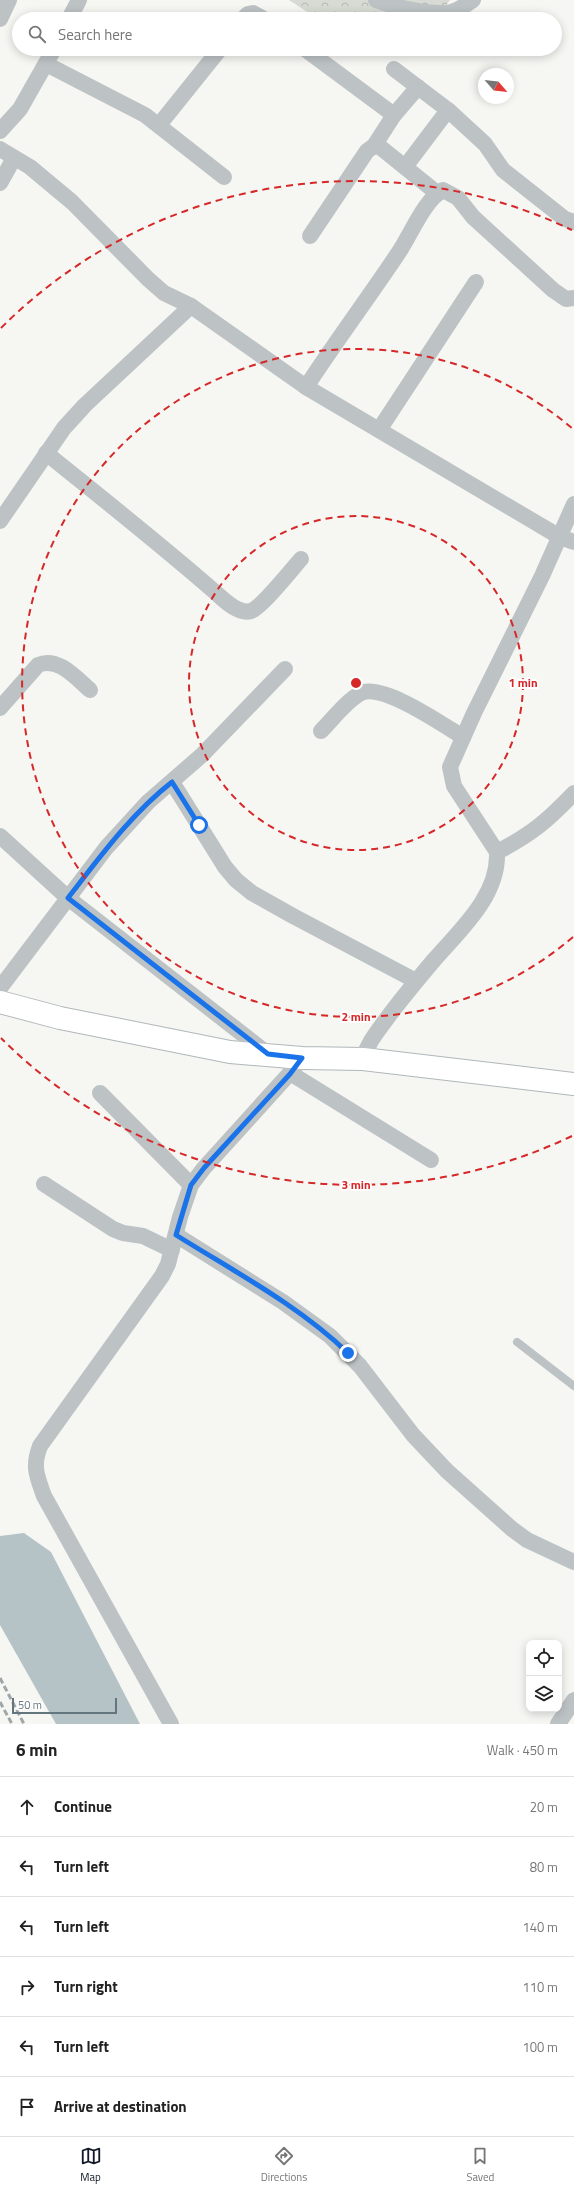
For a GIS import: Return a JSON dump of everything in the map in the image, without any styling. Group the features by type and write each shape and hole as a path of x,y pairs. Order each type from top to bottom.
{"street":[{"path":"0,18 9,0"},
{"path":"73,12 79,0"},
{"path":"376,0 405,8 450,12 462,8 473,0"},
{"path":"0,131 20,109 50,56"},
{"path":"159,125 214,56"},
{"path":"314,56 394,115"},
{"path":"46,64 127,104 159,125 224,177"},
{"path":"394,69 448,110 485,144 503,170 565,219 574,222"},
{"path":"310,236 367,151 374,146 394,115 418,87"},
{"path":"405,167 448,110"},
{"path":"374,146 380,147 437,193"},
{"path":"0,149 30,167 72,202 148,279 164,292 191,306 306,387 567,540"},
{"path":"0,182 14,158"},
{"path":"306,387 399,252 437,193 443,190 452,193 473,217 553,290 566,299 574,298"},
{"path":"379,430 476,282"},
{"path":"0,521 64,428 85,405 191,306"},
{"path":"46,453 172,554 230,604 243,611 251,611 260,605 301,559"},
{"path":"363,1059 367,1045 416,981 477,910 491,886 498,864 497,852 454,786 450,767 464,737 567,540 574,504"},
{"path":"0,708 34,668 45,662 53,662 58,665 90,690"},
{"path":"0,988 116,837 148,802 202,755 285,669"},
{"path":"321,731 348,704 362,693 374,691 390,695 464,737"},
{"path":"172,782 225,867 236,880 252,893 416,981"},
{"path":"497,852 527,837 542,825 574,793"},
{"path":"0,836 68,898 268,1054 296,1066 431,1160"},
{"path":"0,1002 60,1018 230,1052 268,1054"},
{"path":"171,1724 44,1496 36,1474 34,1460 40,1446 156,1287 168,1264 191,1185 204,1168 296,1066 363,1059 574,1084"},
{"path":"100,1093 191,1185"},
{"path":"44,1184 113,1229 122,1233 174,1243 283,1302 330,1336 360,1366 413,1435 447,1471 522,1537 574,1562"},
{"path":"558,1724 574,1700"}],"lane":[{"path":"517,1342 574,1386"}],"green space":[{"path":"289,0 450,0 441,12 307,12"}],"shaded area":[{"path":"24,1533 51,1552 140,1724 56,1724 0,1625 0,1536"}],"railway":[{"path":"0,1678 24,1724"},
{"path":"0,1702 12,1724"}],"route":[{"path":"199,825 172,782 148,802 131,820 106,848 68,898 268,1054 302,1058 290,1074 204,1168 191,1185 180,1217 176,1235 283,1302 330,1336 348,1353"}]}
